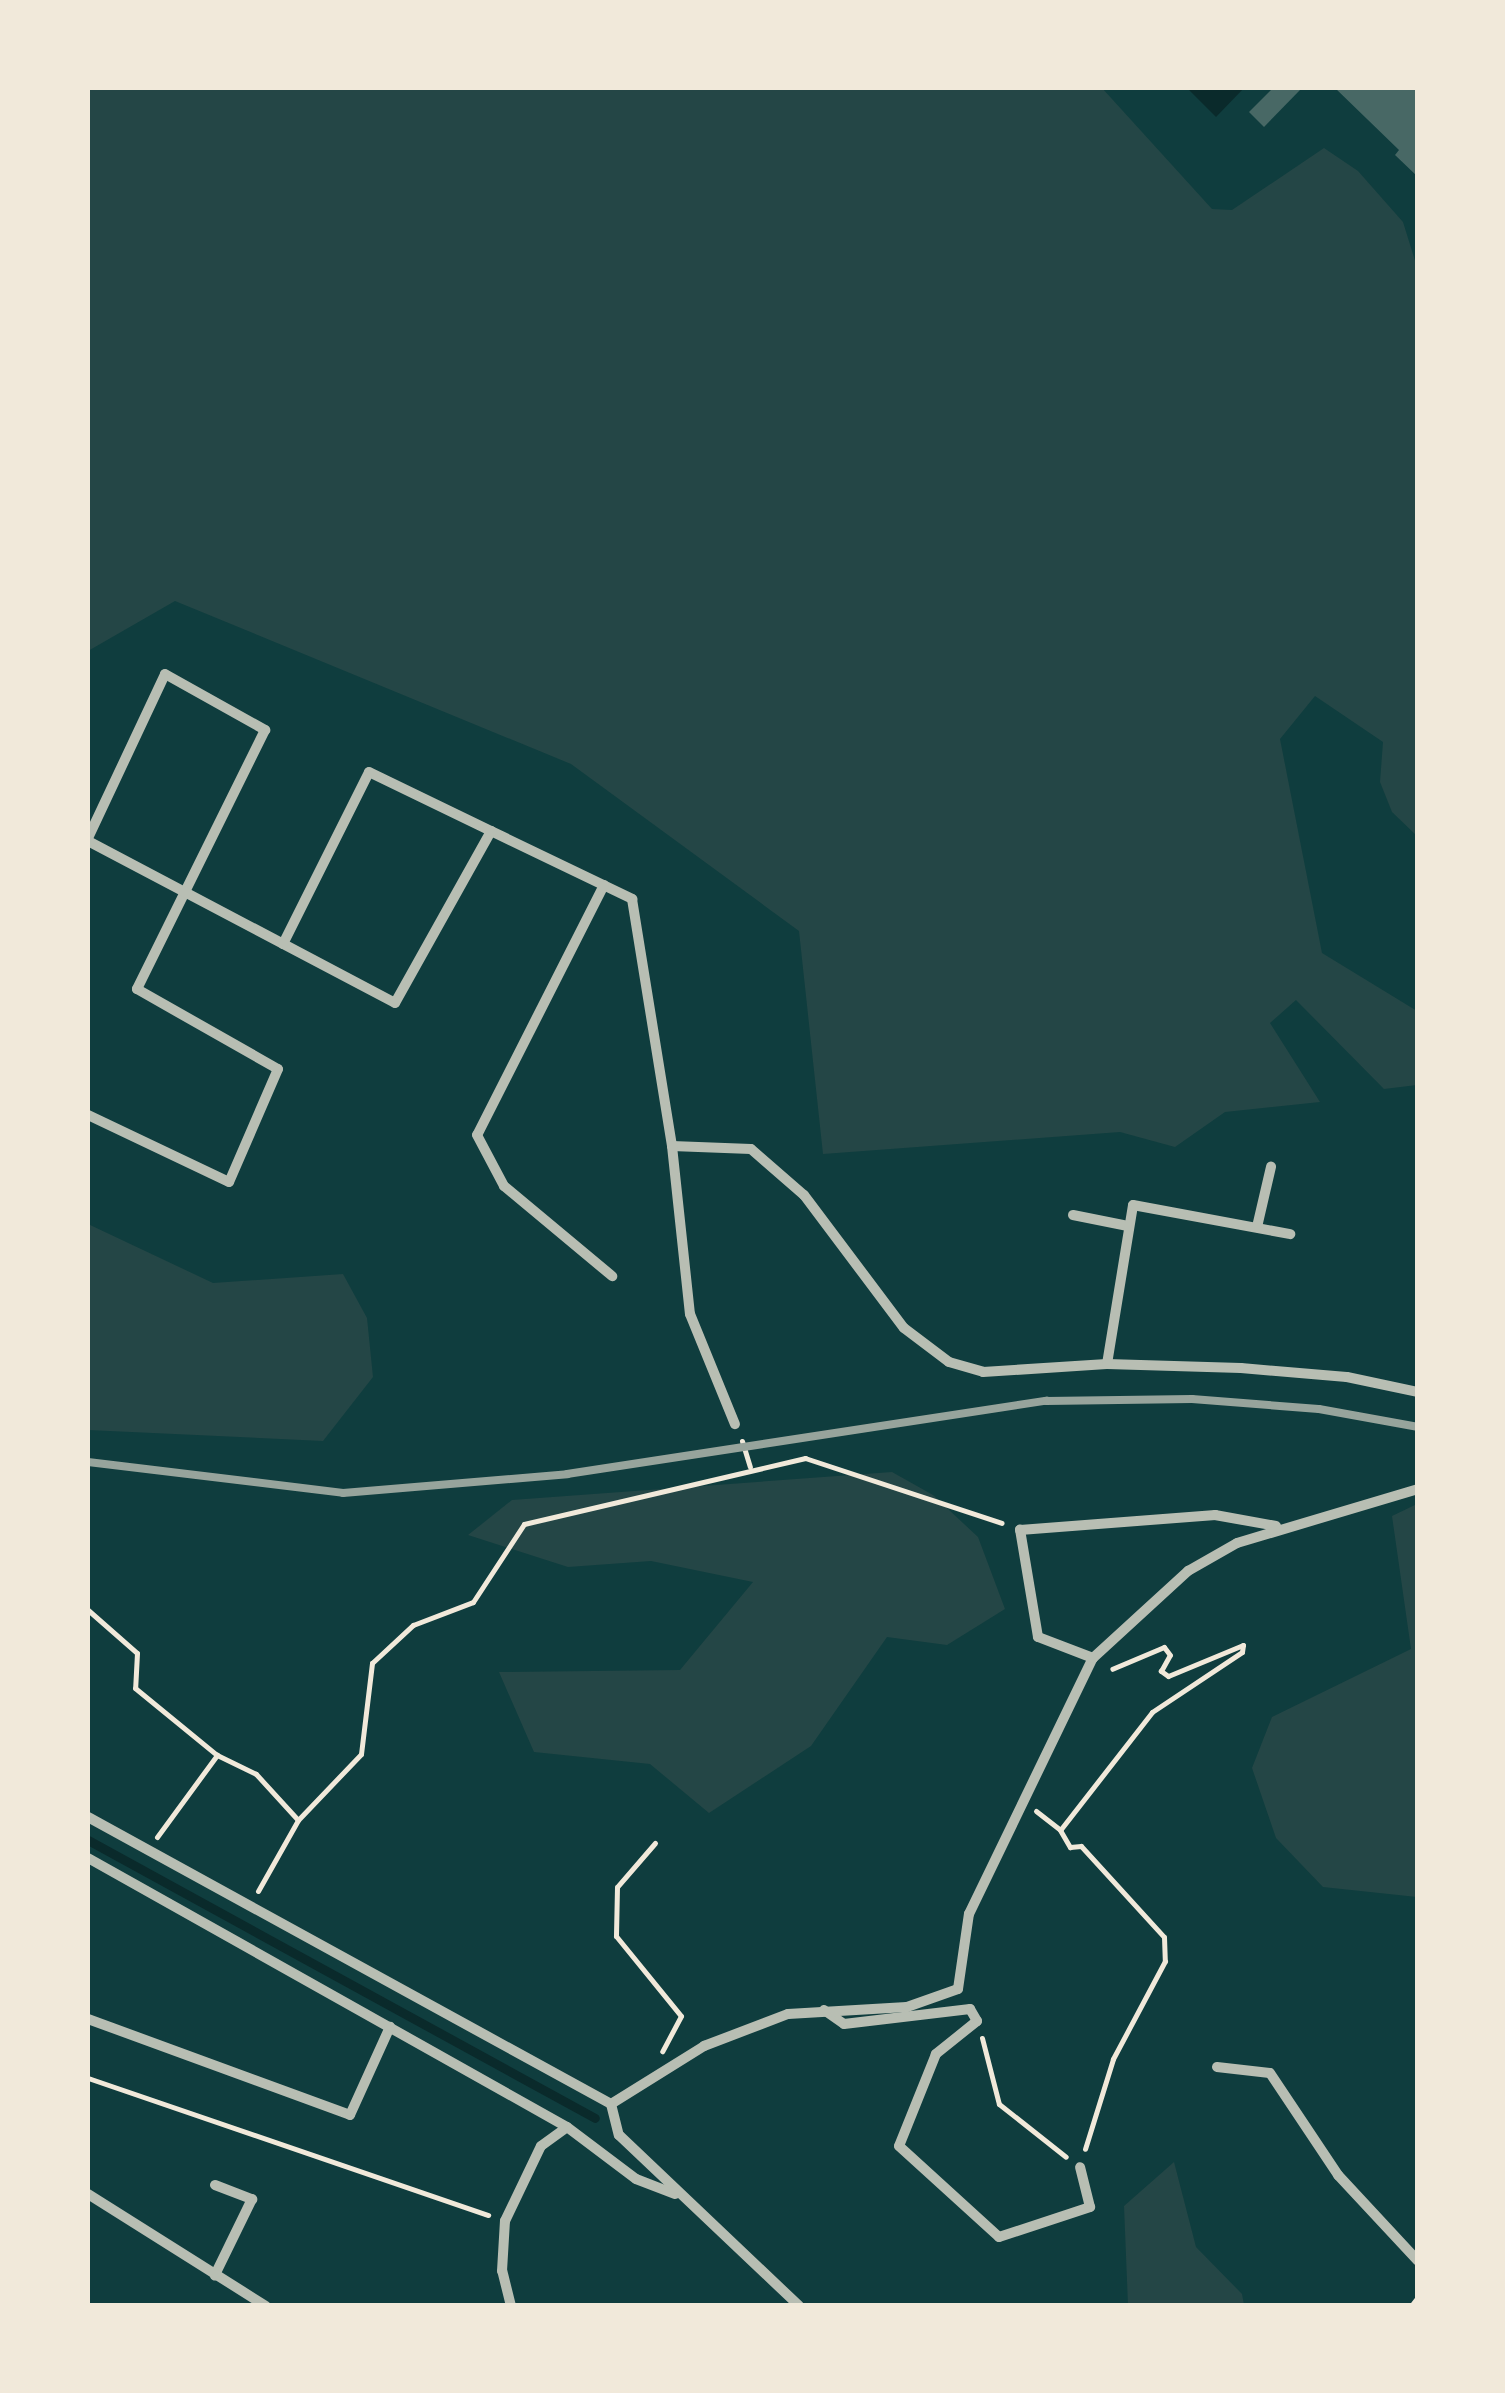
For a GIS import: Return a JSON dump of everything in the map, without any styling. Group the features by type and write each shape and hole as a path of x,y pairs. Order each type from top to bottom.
{"street":[{"path":"88,1115 230,1182 278,1069 137,989 186,893 265,730 166,674 88,839 186,893 395,1003 491,831"},
{"path":"282,944 369,772 632,900 672,1146 690,1314 735,1424"},
{"path":"604,884 477,1135 504,1186 612,1276"},
{"path":"672,1146 751,1148 804,1195 904,1328 949,1362 982,1372 1107,1364 1294,1372 1418,1392"},
{"path":"1257,1228 1271,1166"},
{"path":"1107,1364 1132,1205 1290,1234"},
{"path":"1073,1215 1128,1226"},
{"path":"612,2104 656,2074 772,2020 823,2010 907,2007 958,1989 969,1914 1086,1680 1093,1658 1188,1572 1277,1526 1418,1489"},
{"path":"1093,1658 1038,1637 1020,1530 1215,1515 1277,1526"},
{"path":"88,1817 612,2104 619,2135 799,2306"},
{"path":"88,1858 567,2127 624,2172 682,2197"},
{"path":"823,2010 844,2024 970,2009 977,2021 936,2054 899,2146 999,2237 1090,2207 1080,2167"},
{"path":"88,2018 350,2115 390,2027"},
{"path":"1217,2067 1270,2073 1338,2175 1417,2258"},
{"path":"512,2306 502,2272 505,2221 540,2146 567,2127"},
{"path":"215,2185 252,2200 215,2275"},
{"path":"88,2194 266,2306"}],"path":[{"path":"735,1424 750,1467"},
{"path":"249,1906 298,1820 362,1754 372,1663 414,1626 474,1602 524,1524 750,1467 805,1458 1020,1530"},
{"path":"88,1610 137,1653 135,1688 217,1755 256,1774 298,1820"},
{"path":"1060,1830 1152,1712 1242,1652 1243,1645 1168,1676 1161,1671 1170,1655 1164,1647 1086,1680"},
{"path":"147,1851 217,1755"},
{"path":"977,2021 999,2104 1080,2167 1114,2059 1165,1961 1164,1937 1081,1846 1070,1848 1060,1830 1023,1802"},
{"path":"655,1843 618,1886 616,1936 682,2016 656,2074"},
{"path":"88,2078 505,2221"},
{"path":"1411,2306 1418,2297"}],"shaded area":[{"path":"88,88 1102,88 1212,209 1232,210 1324,148 1358,171 1403,222 1417,267 1417,836 1392,812 1380,782 1383,742 1315,696 1280,739 1322,953 1417,1011 1417,1085 1384,1089 1296,1000 1270,1023 1320,1102 1225,1112 1175,1147 1120,1132 823,1154 799,931 571,764 175,601 88,651"},
{"path":"1187,88 1244,88 1216,117"},
{"path":"88,1224 213,1283 343,1274 367,1318 373,1377 323,1441 88,1430"},
{"path":"892,1472 933,1495 978,1537 1005,1609 947,1645 887,1637 811,1746 709,1813 650,1764 534,1752 499,1672 680,1670 753,1582 651,1561 568,1567 468,1535 512,1500"},
{"path":"1417,1504 1417,1897 1323,1887 1276,1838 1252,1768 1272,1717 1411,1649 1392,1516"},
{"path":"1174,2162 1196,2247 1242,2294 1244,2305 1128,2305 1124,2206"}],"building":[{"path":"1273,88 1300,90 1264,127 1249,112"},
{"path":"1335,88 1418,88 1418,177 1395,155 1399,150"}],"waterway":[{"path":"88,1840 595,2118"}],"railway":[{"path":"88,1462 343,1493 567,1474 1046,1401 1192,1399 1319,1409 1418,1427"}]}
